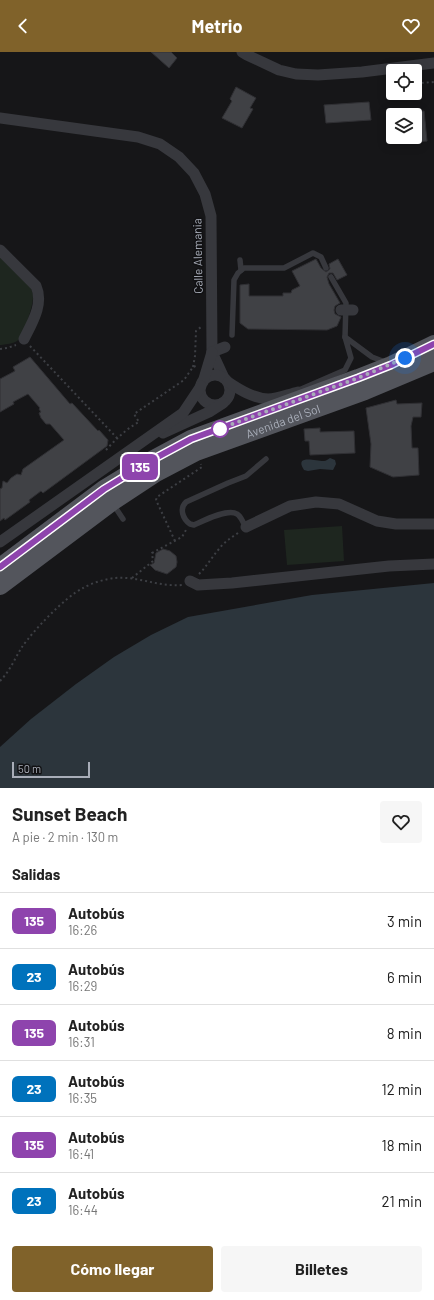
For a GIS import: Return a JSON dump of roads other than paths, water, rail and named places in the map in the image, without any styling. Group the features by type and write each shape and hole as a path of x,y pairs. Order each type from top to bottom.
{"main road":[{"name":"Avenida del Sol","path":"0,567 104,489 150,461 191,439 358,378 391,365 434,344"},
{"name":"Avenida del Sol","path":"0,586 112,502 156,473 196,452 364,391 434,362"}],"street":[{"path":"242,52 279,70 296,74 318,75 362,72 434,63"},
{"name":"Calle Alemania","path":"0,118 138,137 160,144 179,157 194,173 205,194 210,216 211,356 226,380"},
{"path":"0,250 36,286 39,293 38,305 34,320 24,340"},
{"path":"222,403 213,405 208,403 202,396 202,384 211,356 225,347"},
{"path":"0,542 183,413 202,384 211,376 216,375 238,389 254,396 269,399 358,378"},
{"path":"137,445 209,412 222,403 226,400 230,392 226,380"},
{"path":"246,527 290,506 316,502 339,504 377,521 396,524 434,524"},
{"path":"190,581 198,584 232,583 389,566 434,564"}],"lane":[{"path":"232,336 234,280 241,270 244,268 284,268 313,253 321,258 326,268"},
{"path":"240,260 241,270"},
{"path":"291,394 345,370 351,358 345,337 347,310 346,303 331,277"},
{"path":"345,337 372,357 391,365"},
{"path":"246,527 239,515 235,512 224,513 194,524 190,524 185,519 182,506 186,502 246,476 266,459"},
{"path":"112,502 123,519"}]}
